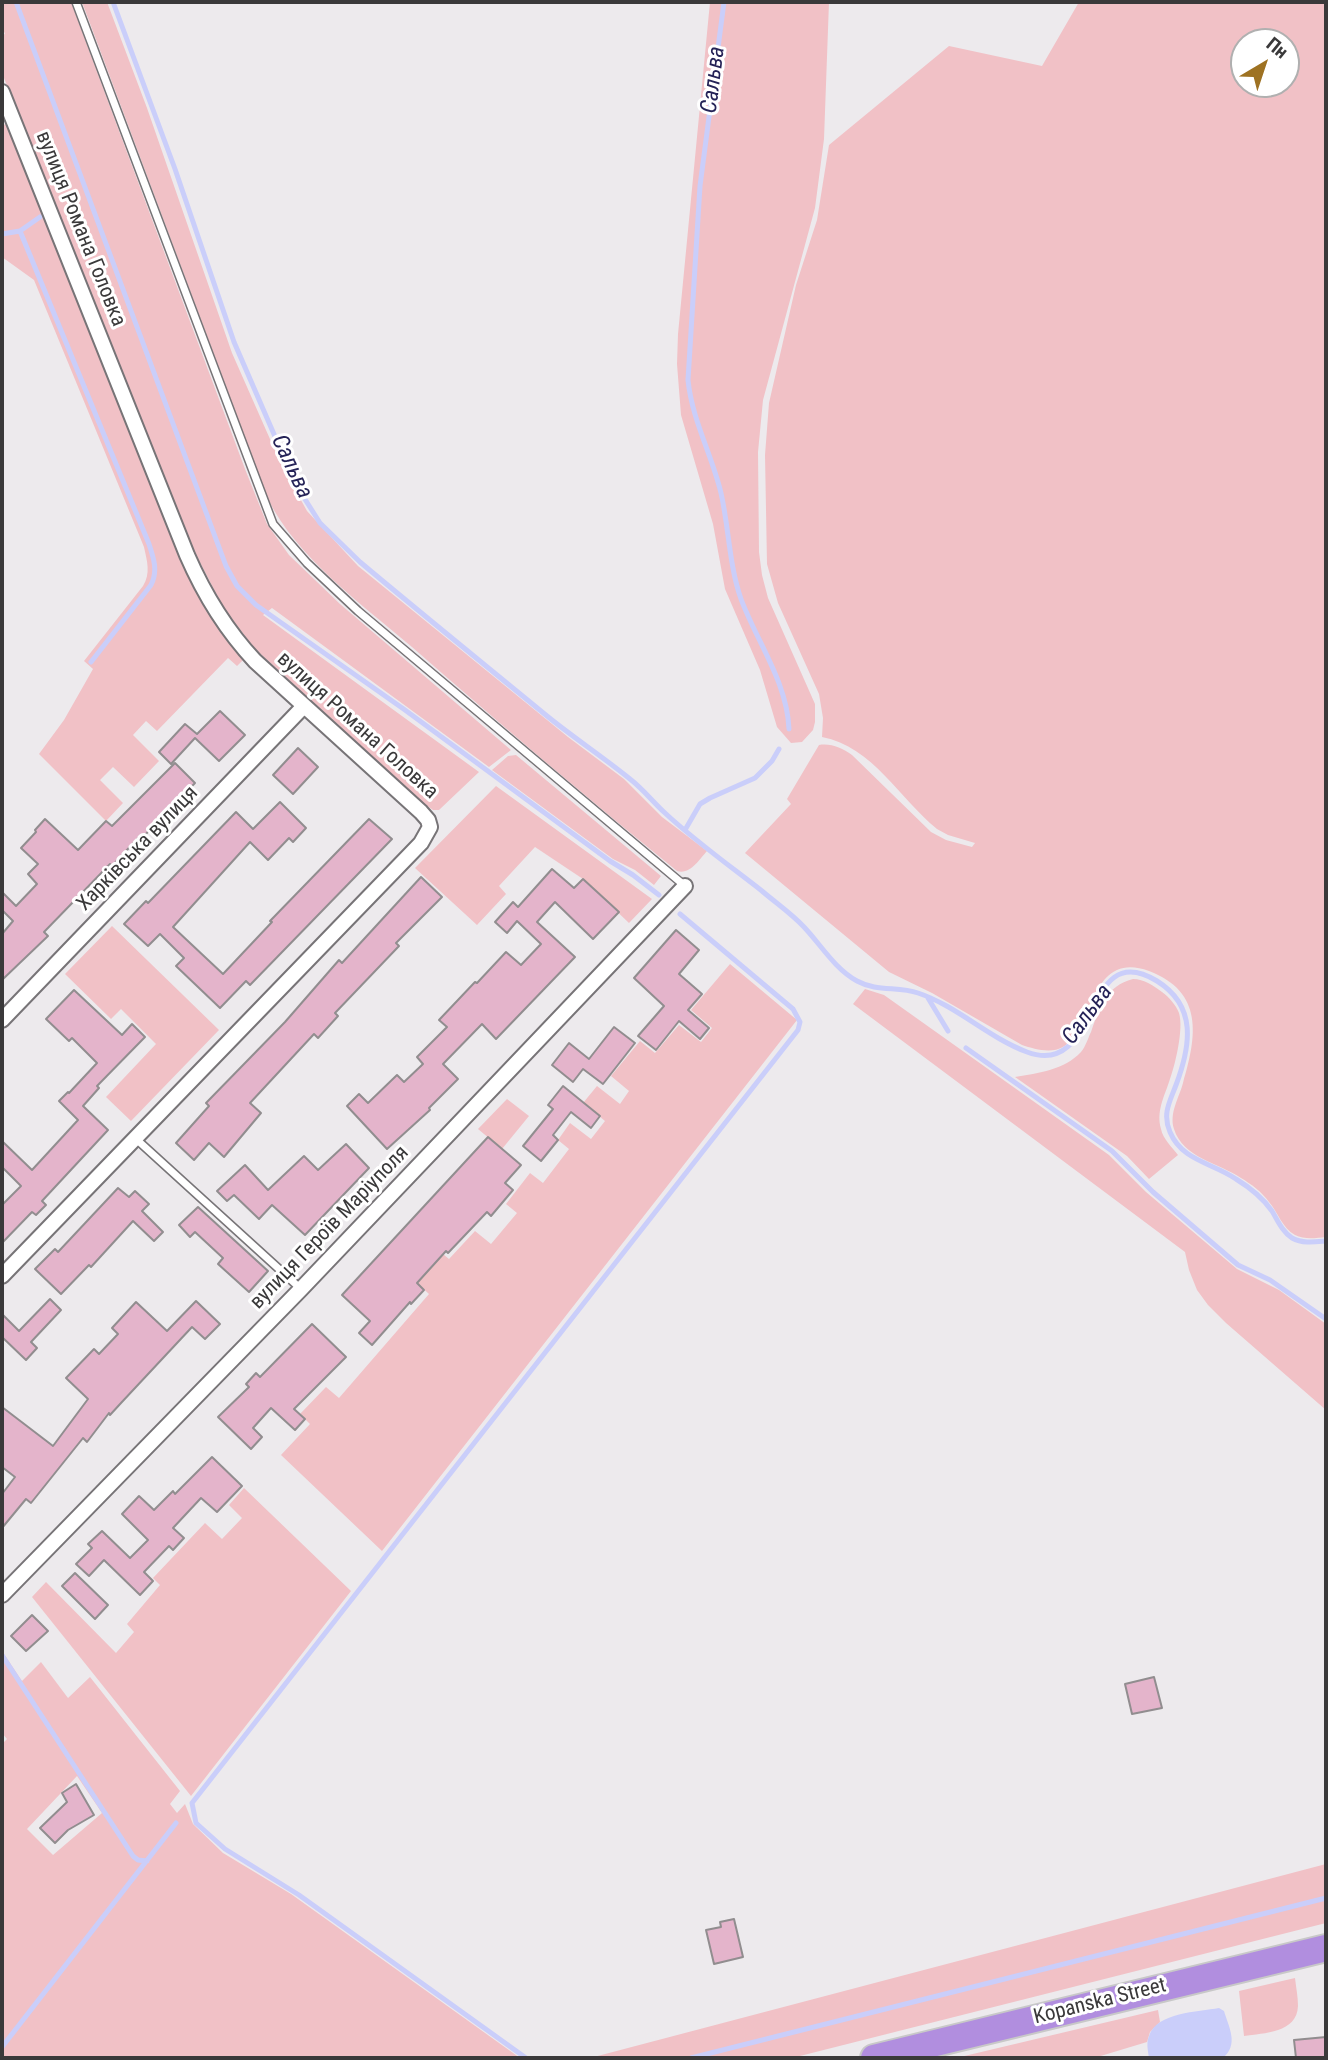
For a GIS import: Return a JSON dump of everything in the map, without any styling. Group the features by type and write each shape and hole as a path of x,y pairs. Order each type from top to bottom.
{"highway":[{"name":"Kopanska Street","path":"874,2058 1326,1948"}],"street":[{"name":"вулиця Романа Головка","path":"2,92 195,573 240,645 421,812 430,827 426,836 2,1276"},
{"name":"Харківська вулиця","path":"2,1020 304,706"},
{"name":"вулиця Героїв Маріуполя","path":"2,1595 301,1289 685,886"}],"lane":[{"path":"76,2 273,524 307,563 358,611 685,886"},
{"path":"134,1138 301,1289"}],"shaded area":[{"path":"2,2 71,2 267,524 289,555 340,604 511,750 489,767 272,608 263,615 479,772 439,810 433,810 426,805 254,648 223,607 191,545 2,73 2,35 5,34 2,27"},
{"path":"82,2 107,2 147,108 232,353 281,464 307,511 358,566 568,737 624,779 662,817 707,851 690,869 677,871 543,760 332,579 313,561 280,520 268,499"},
{"path":"710,2 829,2 824,139 815,208 763,400 758,452 759,552 762,575 768,598 815,704 813,730 802,742 791,743 777,727 760,670 725,589 713,524 681,415 677,364 678,334"},
{"path":"1079,2 1326,2 1326,1237 1307,1238 1295,1235 1256,1188 1193,1153 1179,1139 1174,1129 1173,1117 1188,1066 1193,1032 1192,1017 1188,1003 1167,980 1149,971 1130,967 1115,971 1095,994 1073,1038 1063,1047 1048,1050 1027,1047 889,972 745,853 791,804 787,799 819,745 836,747 852,755 931,832 946,840 972,847 975,843 937,829 871,762 856,751 822,737 823,718 819,694 778,603 767,564 765,455 769,403 796,285 817,220 829,145 949,46 1042,66"},
{"path":"2,124 10,129 178,554 217,624 244,659 237,666 228,658 157,731 146,721 133,735 159,761 134,787 113,767 100,780 123,803 106,821 39,754 64,720 93,669 84,661 143,586 148,572 147,562 144,547 34,280 2,257"},
{"path":"516,755 661,876 654,885 635,870 613,859 492,770 508,756"},
{"path":"496,786 652,899 629,923 583,879 535,847 499,886 506,894 477,925 415,868"},
{"path":"112,926 219,1030 131,1121 106,1097 156,1044 121,1009 111,1019 65,974"},
{"path":"730,964 797,1020 382,1551 281,1455 310,1424 300,1414 326,1387 339,1398 429,1294 417,1283 443,1254 449,1259 475,1231 491,1244 517,1213 506,1204 530,1173 543,1183 569,1149 558,1140 570,1123 591,1139 605,1121 583,1103 597,1086 620,1104 629,1091 611,1076 640,1041 655,1053 679,1025 701,1042 712,1028 691,1010"},
{"path":"1133,979 1149,983 1165,994 1176,1007 1180,1020 1176,1057 1159,1117 1164,1136 1178,1155 1149,1179 1127,1156 1015,1077 1051,1070 1074,1058 1084,1047 1110,992"},
{"path":"865,989 884,995 1109,1155 1146,1192 1237,1269 1279,1290 1326,1324 1326,1410 1208,1305 1197,1290 1185,1252 853,1004"},
{"path":"507,1099 529,1116 502,1149 478,1129"},
{"path":"244,1488 351,1591 191,1796 32,1597 46,1582 116,1653 134,1632 127,1624 160,1585 153,1578 205,1523 222,1539 242,1518 229,1505"},
{"path":"2,1651 22,1681 41,1662 68,1698 90,1677 180,1791 170,1804 177,1813 185,1804 193,1824 223,1853 291,1894 520,2058 2,2058 2,1744 7,1739 2,1733","holes":["77,1776 102,1813 53,1855 27,1829"]},
{"path":"1326,1864 1326,1923 792,2058 590,2058"},
{"path":"1295,1978 1298,2006 1292,2022 1278,2030 1244,2036 1239,1991"},
{"path":"1158,2010 1160,2022 1150,2032 1147,2042 1094,2058 956,2058"}],"water":[{"path":"1219,2008 1224,2011 1232,2041 1223,2058 1149,2058 1148,2039 1153,2028 1160,2022 1179,2014"}],"building":[{"path":"220,711 245,735 219,761 195,738 171,764 159,752 185,724 197,734"},
{"path":"298,748 318,767 293,794 273,775"},
{"path":"175,763 195,783 143,837 141,835 112,866 110,864 44,932 48,936 2,980 2,934 13,921 2,910 2,892 16,906 37,884 28,874 38,864 21,848 35,830 45,819 78,850 106,821 112,826"},
{"path":"280,802 306,828 293,842 289,838 268,860 250,842 173,927 223,974 272,922 270,921 369,819 392,839 250,985 246,981 220,1008 176,966 184,958 160,934 148,946 124,924 146,901 148,903 236,812 253,829"},
{"path":"552,869 574,888 583,879 619,912 593,939 555,902 537,922 575,957 496,1039 482,1024 443,1064 458,1079 430,1110 387,1149 347,1106 359,1094 368,1103 397,1075 404,1082 423,1064 417,1057 447,1027 439,1020 475,982 477,983 506,952 521,965 541,944 517,921 507,933 495,922 513,902 518,907"},
{"path":"421,877 442,897 396,943 399,946 335,1013 338,1016 318,1038 314,1034 250,1103 261,1113 224,1157 209,1143 194,1160 176,1143 209,1106 206,1103 285,1022 339,960 342,963"},
{"path":"676,930 699,950 679,974 702,994 688,1010 709,1028 700,1039 679,1021 656,1050 638,1036 664,1006 634,978"},
{"path":"74,990 122,1035 132,1024 145,1037 97,1086 99,1088 83,1106 108,1130 42,1201 46,1205 36,1215 32,1212 2,1243 2,1205 21,1186 2,1167 2,1141 32,1170 78,1120 59,1101 97,1063 72,1038 69,1041 46,1019"},
{"path":"614,1027 635,1043 603,1084 583,1069 573,1082 552,1065 569,1043 589,1059"},
{"path":"563,1086 600,1116 591,1128 571,1112 553,1135 558,1140 541,1161 523,1146 553,1109 548,1105"},
{"path":"488,1137 521,1165 505,1183 513,1190 491,1216 487,1212 448,1253 446,1251 417,1283 424,1290 372,1345 359,1333 370,1321 342,1295"},
{"path":"346,1144 369,1168 305,1235 272,1205 259,1219 234,1195 227,1201 217,1191 245,1165 268,1190 304,1156 318,1170"},
{"path":"118,1188 129,1197 135,1191 149,1204 142,1211 163,1232 154,1241 133,1221 91,1267 89,1265 61,1294 35,1269 55,1249 58,1252"},
{"path":"198,1207 268,1271 249,1292 218,1264 223,1258 195,1232 190,1237 179,1225"},
{"path":"50,1299 61,1310 31,1342 37,1348 26,1360 2,1337 2,1314 19,1331"},
{"path":"196,1301 220,1324 205,1339 192,1327 110,1415 109,1413 87,1442 83,1438 31,1503 26,1499 2,1528 2,1494 15,1477 2,1467 2,1407 53,1446 88,1399 66,1378 94,1349 99,1354 118,1334 112,1328 136,1302 167,1331"},
{"path":"312,1324 346,1357 294,1409 305,1419 295,1430 271,1408 253,1428 262,1437 251,1449 218,1417 249,1387 246,1384 256,1373 260,1377"},
{"path":"212,1457 242,1486 217,1512 201,1498 173,1528 184,1538 173,1550 169,1546 144,1572 153,1581 140,1595 104,1560 89,1576 76,1564 92,1548 88,1544 102,1531 130,1558 148,1540 122,1514 139,1496 154,1510 173,1491 175,1494"},
{"path":"75,1573 108,1605 95,1619 62,1586"},
{"path":"32,1615 48,1631 26,1651 11,1636"},
{"path":"1154,1677 1162,1708 1132,1714 1125,1684"},
{"path":"76,1784 94,1815 68,1830 55,1843 40,1828 67,1802 62,1793"},
{"path":"734,1919 743,1957 714,1964 706,1930 721,1927 720,1922"},
{"path":"1326,2037 1326,2058 1296,2058 1294,2040"}],"waterway":[{"path":"16,2 226,566 237,586 256,605 659,895"},
{"name":"Сальва","path":"113,2 175,169 234,342 296,485 320,523 360,562 547,716 630,779 688,833 789,913 835,963 857,981 872,987 918,993 946,1006 1013,1046 1027,1052 1051,1055 1068,1046 1081,1030 1102,991 1115,977 1133,972 1157,981 1179,1002 1187,1027 1185,1055 1167,1113 1168,1125 1175,1142 1190,1155 1241,1182 1255,1193 1292,1238 1305,1242 1326,1241"},
{"name":"Сальва","path":"724,2 700,186 688,380 698,423 721,493 737,586 783,695 789,729"},
{"path":"2,234 20,231 40,217"},
{"path":"20,231 149,544 154,565 151,585 91,662"},
{"name":"Сальва","path":"685,830 700,804 755,778 772,761 779,749"},
{"path":"526,2058 299,1895 225,1849 196,1823 192,1803 798,1030 800,1022 793,1009 680,914"},
{"path":"928,998 948,1031"},
{"path":"966,1048 1112,1151 1153,1192 1238,1265 1270,1280 1326,1319"},
{"path":"2,1655 133,1856 147,1861"},
{"path":"2,2047 176,1823"},
{"path":"691,2058 1326,1898"}]}
